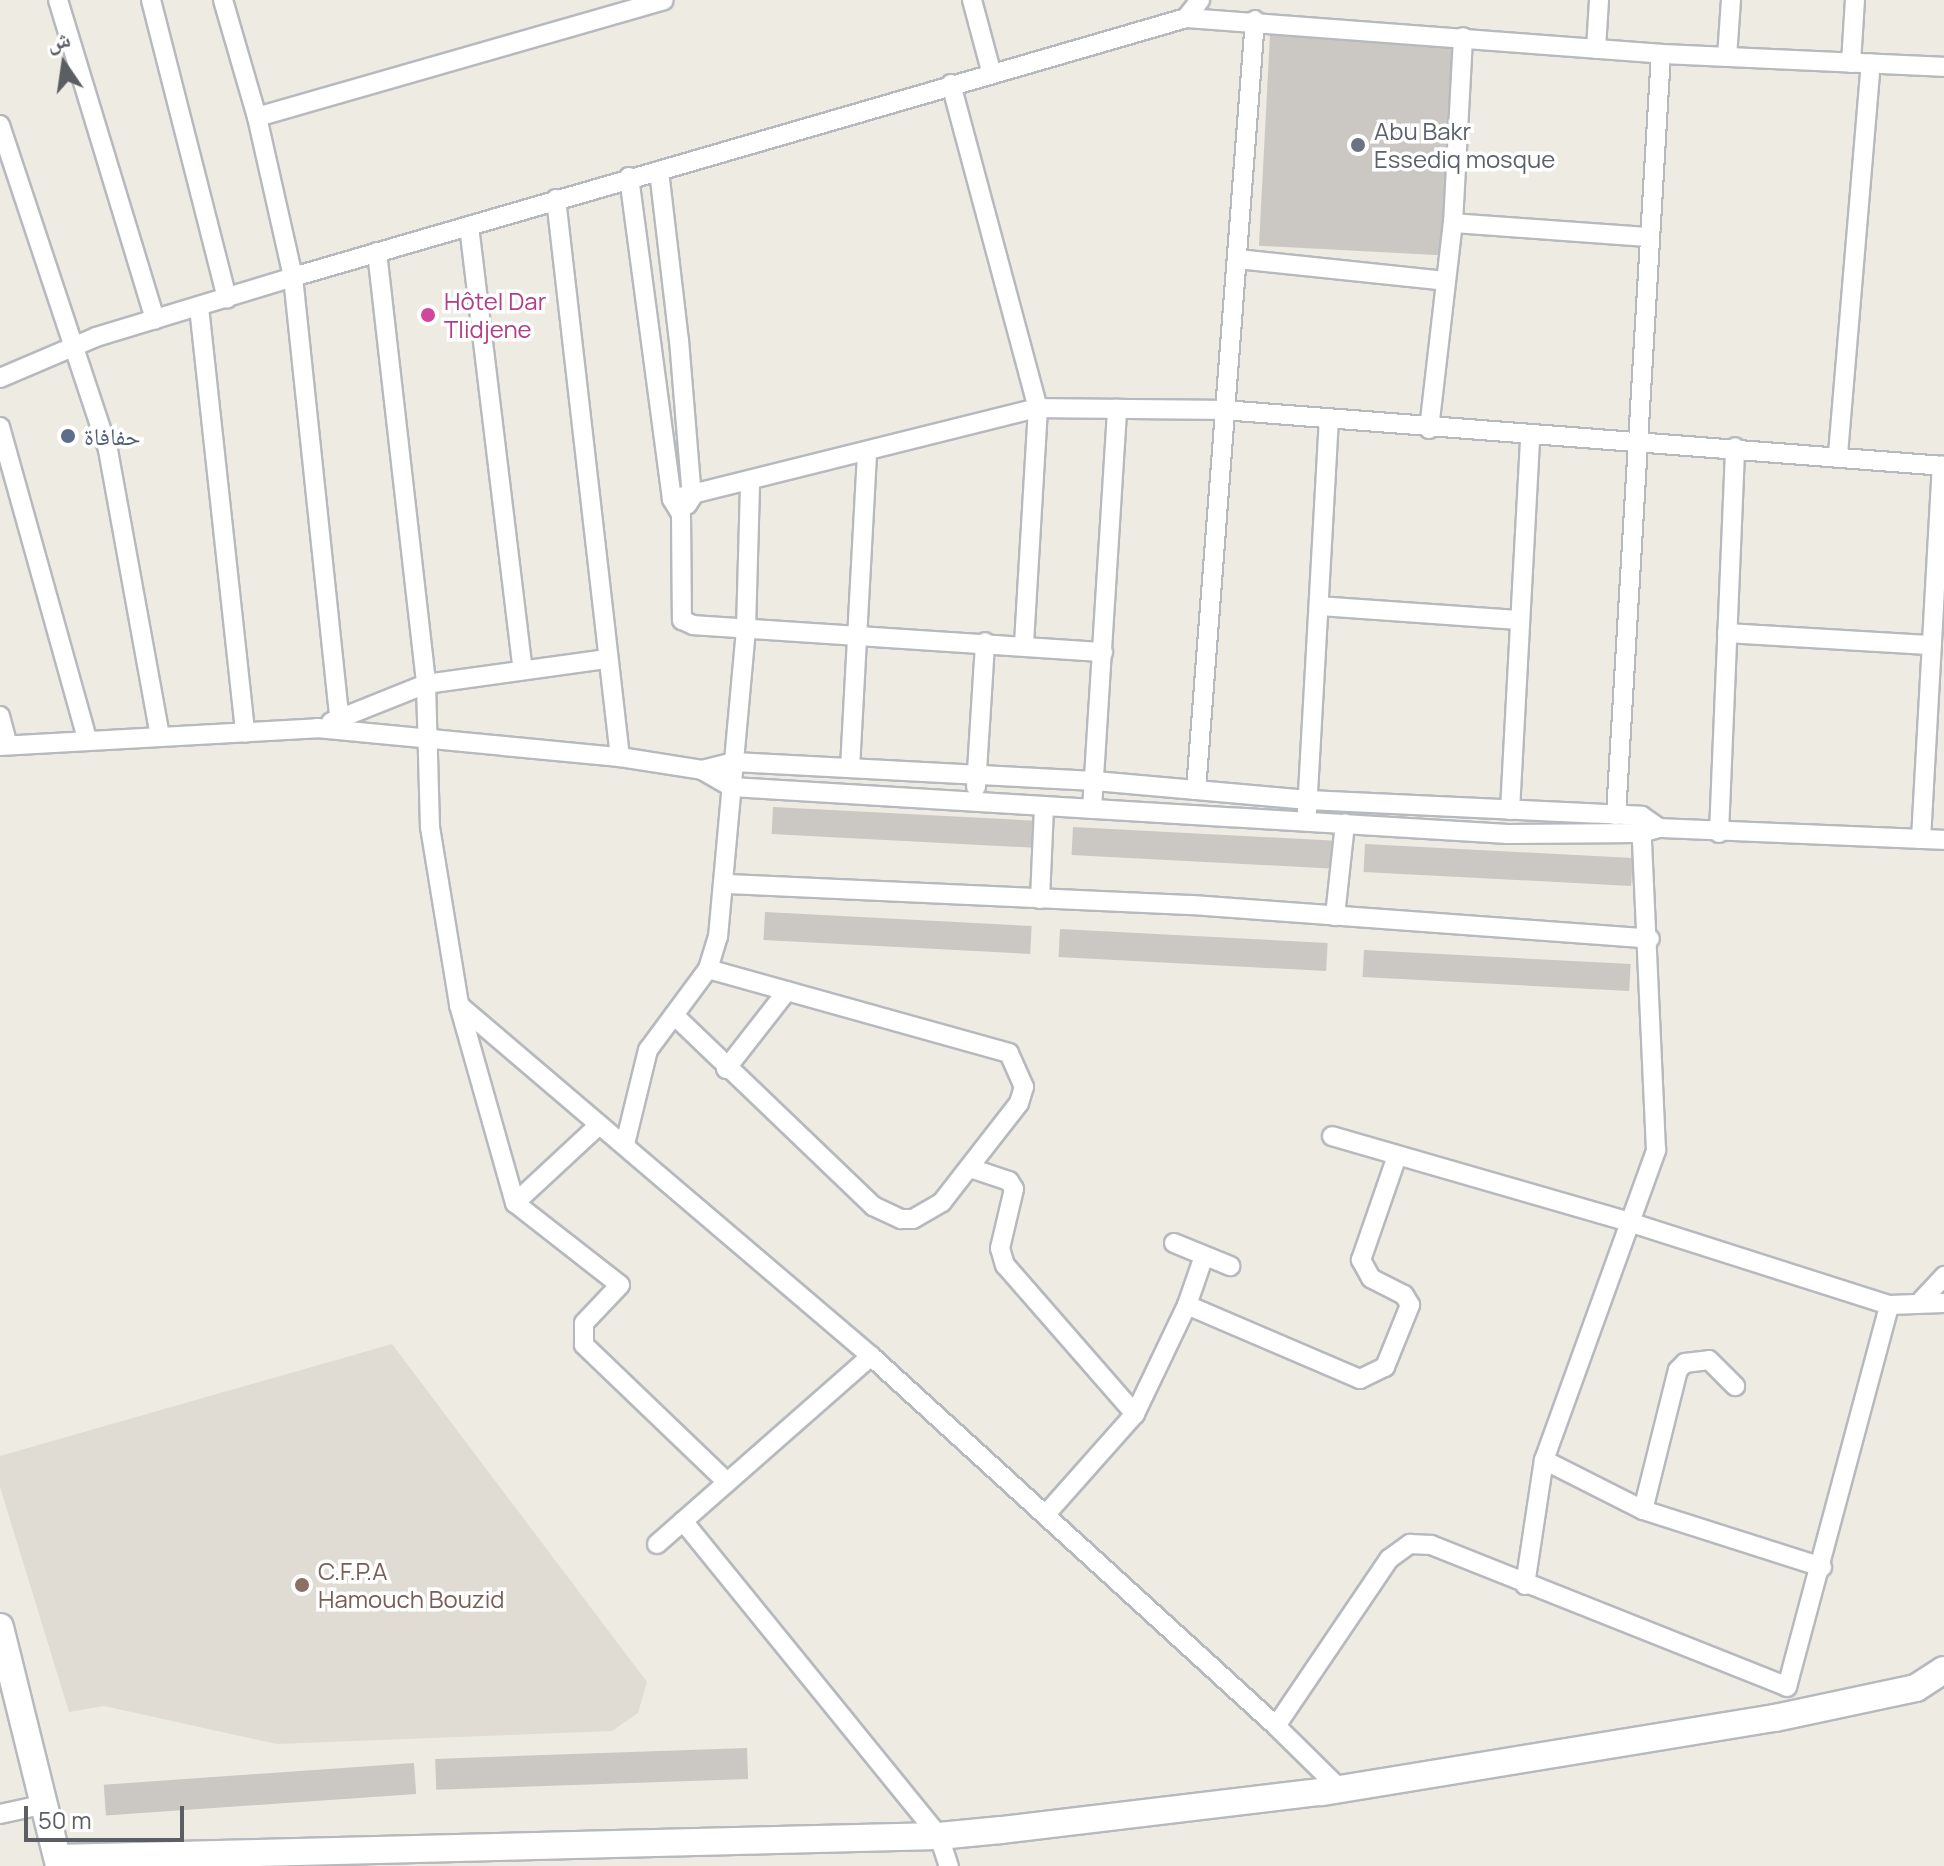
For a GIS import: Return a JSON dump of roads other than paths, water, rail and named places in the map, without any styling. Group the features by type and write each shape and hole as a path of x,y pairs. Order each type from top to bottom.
{"street":[{"path":"58,0 155,320"},
{"path":"151,0 227,298"},
{"path":"223,0 257,117 293,277 339,718"},
{"path":"257,117 664,0"},
{"path":"972,0 991,71"},
{"path":"1186,18 1200,0"},
{"path":"1596,49 1599,0"},
{"path":"1727,57 1731,0"},
{"path":"1851,63 1855,0"},
{"path":"0,378 71,348 293,277 991,71 1186,18 1255,20 1661,54 1944,67"},
{"path":"1196,790 1255,20"},
{"path":"1429,429 1453,223 1463,37"},
{"path":"1616,815 1634,441 1661,54"},
{"path":"1838,454 1871,63"},
{"path":"951,84 1038,408 1024,646"},
{"path":"0,125 111,464 160,736"},
{"path":"659,171 692,497"},
{"path":"629,177 677,506 679,614 693,625 859,632 1103,652"},
{"path":"556,199 620,757"},
{"path":"1453,223 1649,237"},
{"path":"469,226 523,670"},
{"path":"377,252 426,684 430,827 459,1005 515,1203 618,1283 618,1290 584,1323 584,1345 727,1482"},
{"path":"1237,259 1446,281"},
{"path":"199,307 245,733"},
{"path":"677,506 692,497 1038,408 1223,410 1429,429 1838,454 1943,466 1921,839"},
{"path":"1092,809 1117,409"},
{"path":"1305,822 1329,421"},
{"path":"0,427 87,739"},
{"path":"1510,810 1530,436"},
{"path":"1719,833 1735,447"},
{"path":"850,768 867,454"},
{"path":"625,1144 639,1074 657,1034 708,969 726,884 746,629 750,483"},
{"path":"1319,606 1520,620"},
{"path":"1727,633 1932,645"},
{"path":"975,802 985,642"},
{"path":"317,728 426,684 607,659"},
{"path":"0,716 4,745 317,728 620,757 702,770 732,787 1508,834 1641,825"},
{"path":"702,770 734,762 976,778 1095,781 1308,800 1616,815 1641,825 1719,833 1944,840"},
{"path":"1040,899 1044,806"},
{"path":"1335,916 1345,824"},
{"path":"1525,1585 1544,1460 1626,1221 1656,1150 1650,939 1641,825"},
{"path":"726,884 1335,916 1650,939"},
{"path":"674,1015 726,1069 886,1215 913,1219 925,1214 970,1168 1019,1103 1024,1087 1009,1053 708,969"},
{"path":"726,1069 787,991"},
{"path":"459,1005 871,1356 1047,1513 1340,1789"},
{"path":"515,1203 598,1126"},
{"path":"1332,1136 1626,1221 1889,1305 1922,1300 1944,1303"},
{"path":"1187,1305 1360,1379 1377,1374 1410,1315 1404,1295 1371,1278 1361,1260 1397,1156"},
{"path":"970,1168 1009,1181 1014,1189 1000,1242 1005,1265 1135,1414"},
{"path":"1174,1243 1230,1266"},
{"path":"1047,1513 1135,1414 1187,1305 1204,1256"},
{"path":"1922,1300 1944,1276"},
{"path":"1775,1718 1822,1567 1889,1305"},
{"path":"657,1544 871,1356"},
{"path":"1643,1510 1678,1370 1685,1363 1709,1360 1735,1386"},
{"path":"1544,1460 1643,1510 1822,1567"},
{"path":"683,1521 939,1836 949,1866"},
{"path":"1276,1726 1403,1546 1431,1545 1787,1687"},
{"path":"0,1627 10,1691 46,1804 59,1862 939,1836 1340,1789 1775,1718 1944,1683"},
{"path":"1916,1688 1944,1670"},
{"path":"0,1814 46,1804"}],"place":[{"name":"Abu Bakr Essediq mosque","path":"1358,145"},
{"name":"Hôtel Dar Tlidjene","path":"428,315"},
{"name":"حفافاة","path":"68,436"},
{"name":"C.F.P.A Hamouch Bouzid","path":"302,1585"}]}
